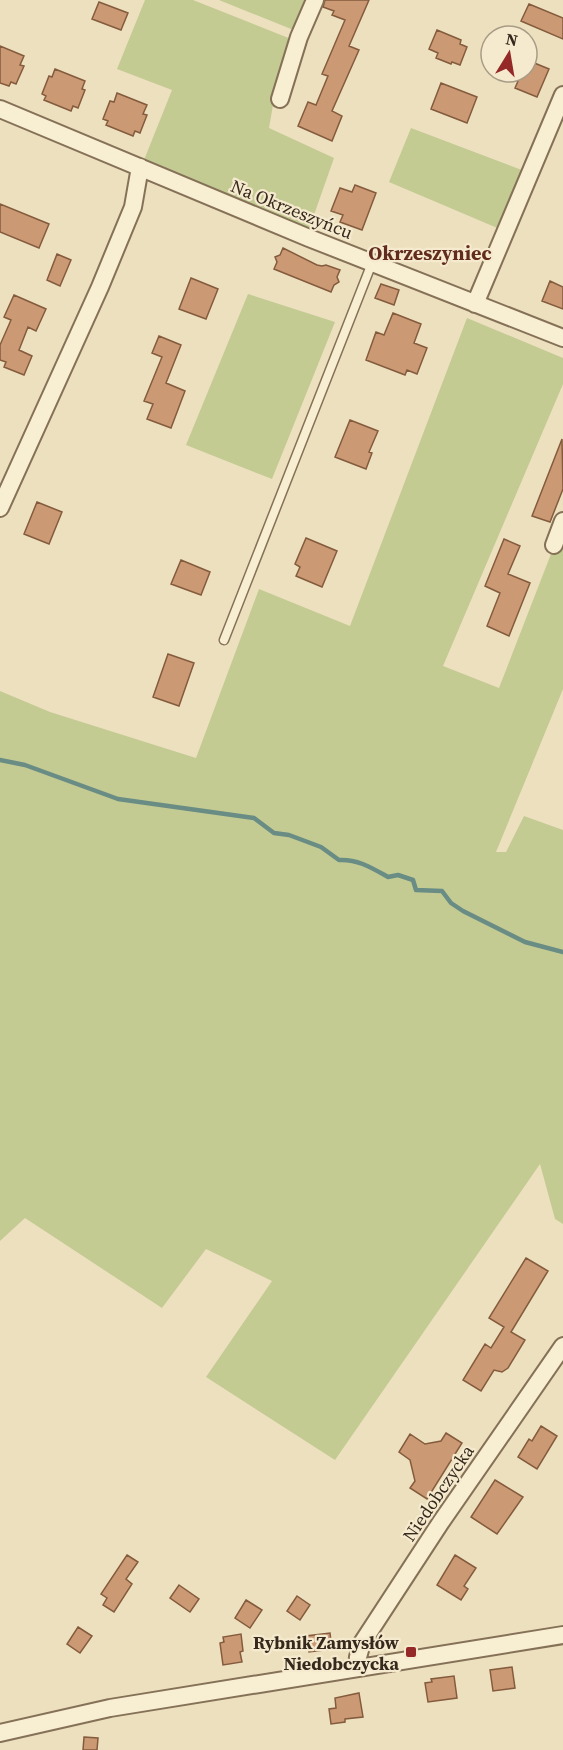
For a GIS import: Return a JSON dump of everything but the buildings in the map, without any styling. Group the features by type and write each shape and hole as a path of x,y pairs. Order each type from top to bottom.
{"street":[{"path":"280,99 299,37 315,0"},
{"path":"476,304 563,95"},
{"name":"Na Okrzeszyńcu","path":"0,109 372,263 563,339"},
{"path":"0,508 100,287 133,207 140,167"},
{"path":"554,545 563,521"},
{"name":"Niedobczycka","path":"357,1668 362,1643 441,1522 563,1346"},
{"path":"0,1733 110,1708 563,1635"}],"lane":[{"path":"224,640 372,263"}],"green space":[{"path":"145,0 193,0 291,39 277,82 269,128 334,158 309,229 144,160 172,90 117,69"},
{"path":"219,0 308,0 296,31"},
{"path":"411,128 527,172 502,230 389,182"},
{"path":"248,294 335,322 272,479 186,445"},
{"path":"467,318 563,358 563,384 443,666 499,688 563,523 563,689 496,852 506,852 524,816 563,830 563,1224 555,1219 540,1164 335,1460 206,1377 272,1281 206,1249 162,1308 25,1218 0,1241 0,691 50,712 196,758 259,589 350,626"}],"waterway":[{"path":"0,760 25,765 118,799 254,818 274,833 289,835 321,847 339,860 359,863 388,877 398,875 413,880 416,890 442,891 451,903 463,911 525,942 563,952"}],"place":[{"name":"Rybnik Zamysłów Niedobczycka","path":"411,1652"}],"district":[{"name":"Okrzeszyniec","path":"430,253"}]}
